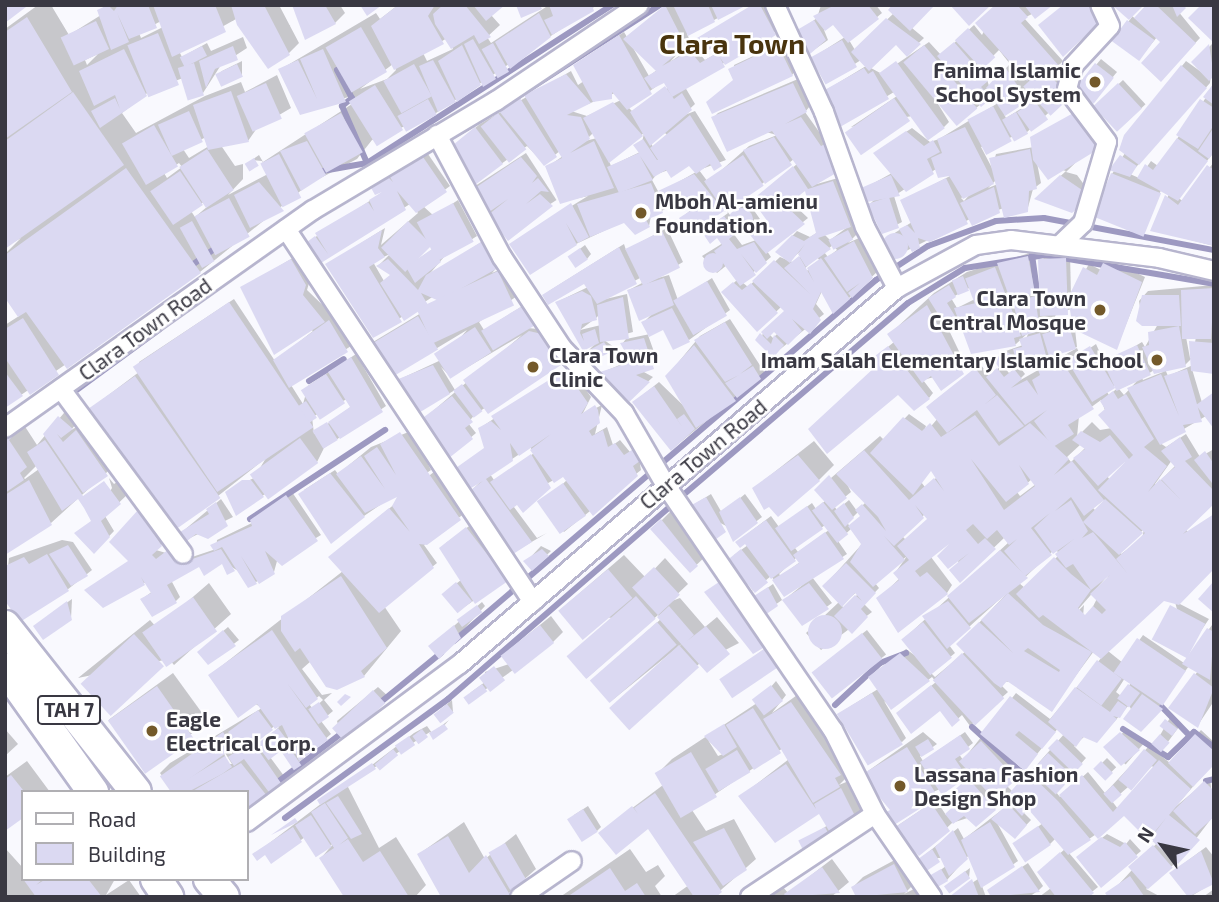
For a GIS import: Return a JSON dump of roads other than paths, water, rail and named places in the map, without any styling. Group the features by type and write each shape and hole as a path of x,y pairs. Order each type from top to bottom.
{"highway":[{"name":"TAH 7","path":"5,626 134,790"},
{"name":"TAH 7","path":"5,668 92,790"},
{"path":"211,881 224,897"}],"street":[{"name":"Clara Town Road","path":"5,428 286,229 639,5"},
{"path":"775,5 824,111 864,228 897,288"},
{"path":"1061,244 1083,223 1107,142 1067,89 1073,66 1110,26 1100,5"},
{"path":"437,135 502,257 562,348 624,413 665,484 833,730 875,814 932,897"},
{"path":"286,229 530,599"},
{"name":"Clara Town Road","path":"248,821 460,664 530,599 897,288 976,244 1061,244 1214,271"},
{"path":"61,389 183,554"},
{"path":"750,897 875,814"},
{"path":"520,897 572,861"}],"waterway":[{"path":"317,172 367,163 612,5"},
{"path":"517,97 660,5"},
{"path":"337,70 352,98 342,106 367,163"},
{"path":"416,158 470,126"},
{"path":"454,641 876,280 928,246 996,221 1044,218 1214,250"},
{"path":"188,268 218,246"},
{"path":"1032,255 1037,291"},
{"path":"682,496 908,303 965,268 1045,255 1214,284"},
{"path":"67,397 160,329"},
{"path":"309,381 344,359"},
{"path":"250,519 385,430"},
{"path":"285,818 448,699 671,506"},
{"path":"376,706 441,653"},
{"path":"835,705 880,663 906,653"},
{"path":"1162,707 1189,735"},
{"path":"972,727 1020,771 1020,781"},
{"path":"1123,729 1168,757 1194,732 1214,747"},
{"path":"274,785 343,732"},
{"path":"1206,781 1214,779"}],"place":[{"name":"Fanima Islamic School System","path":"1095,82"},
{"name":"Mboh Al-amienu Foundation.","path":"641,213"},
{"name":"Clara Town Central Mosque","path":"1100,310"},
{"name":"Imam Salah Elementary Islamic School","path":"1157,360"},
{"name":"Clara Town Clinic","path":"533,367"},
{"name":"Eagle Electrical Corp.","path":"152,731"},
{"name":"Lassana Fashion Design Shop","path":"900,786"}],"district":[{"name":"Clara Town","path":"732,43"}]}
